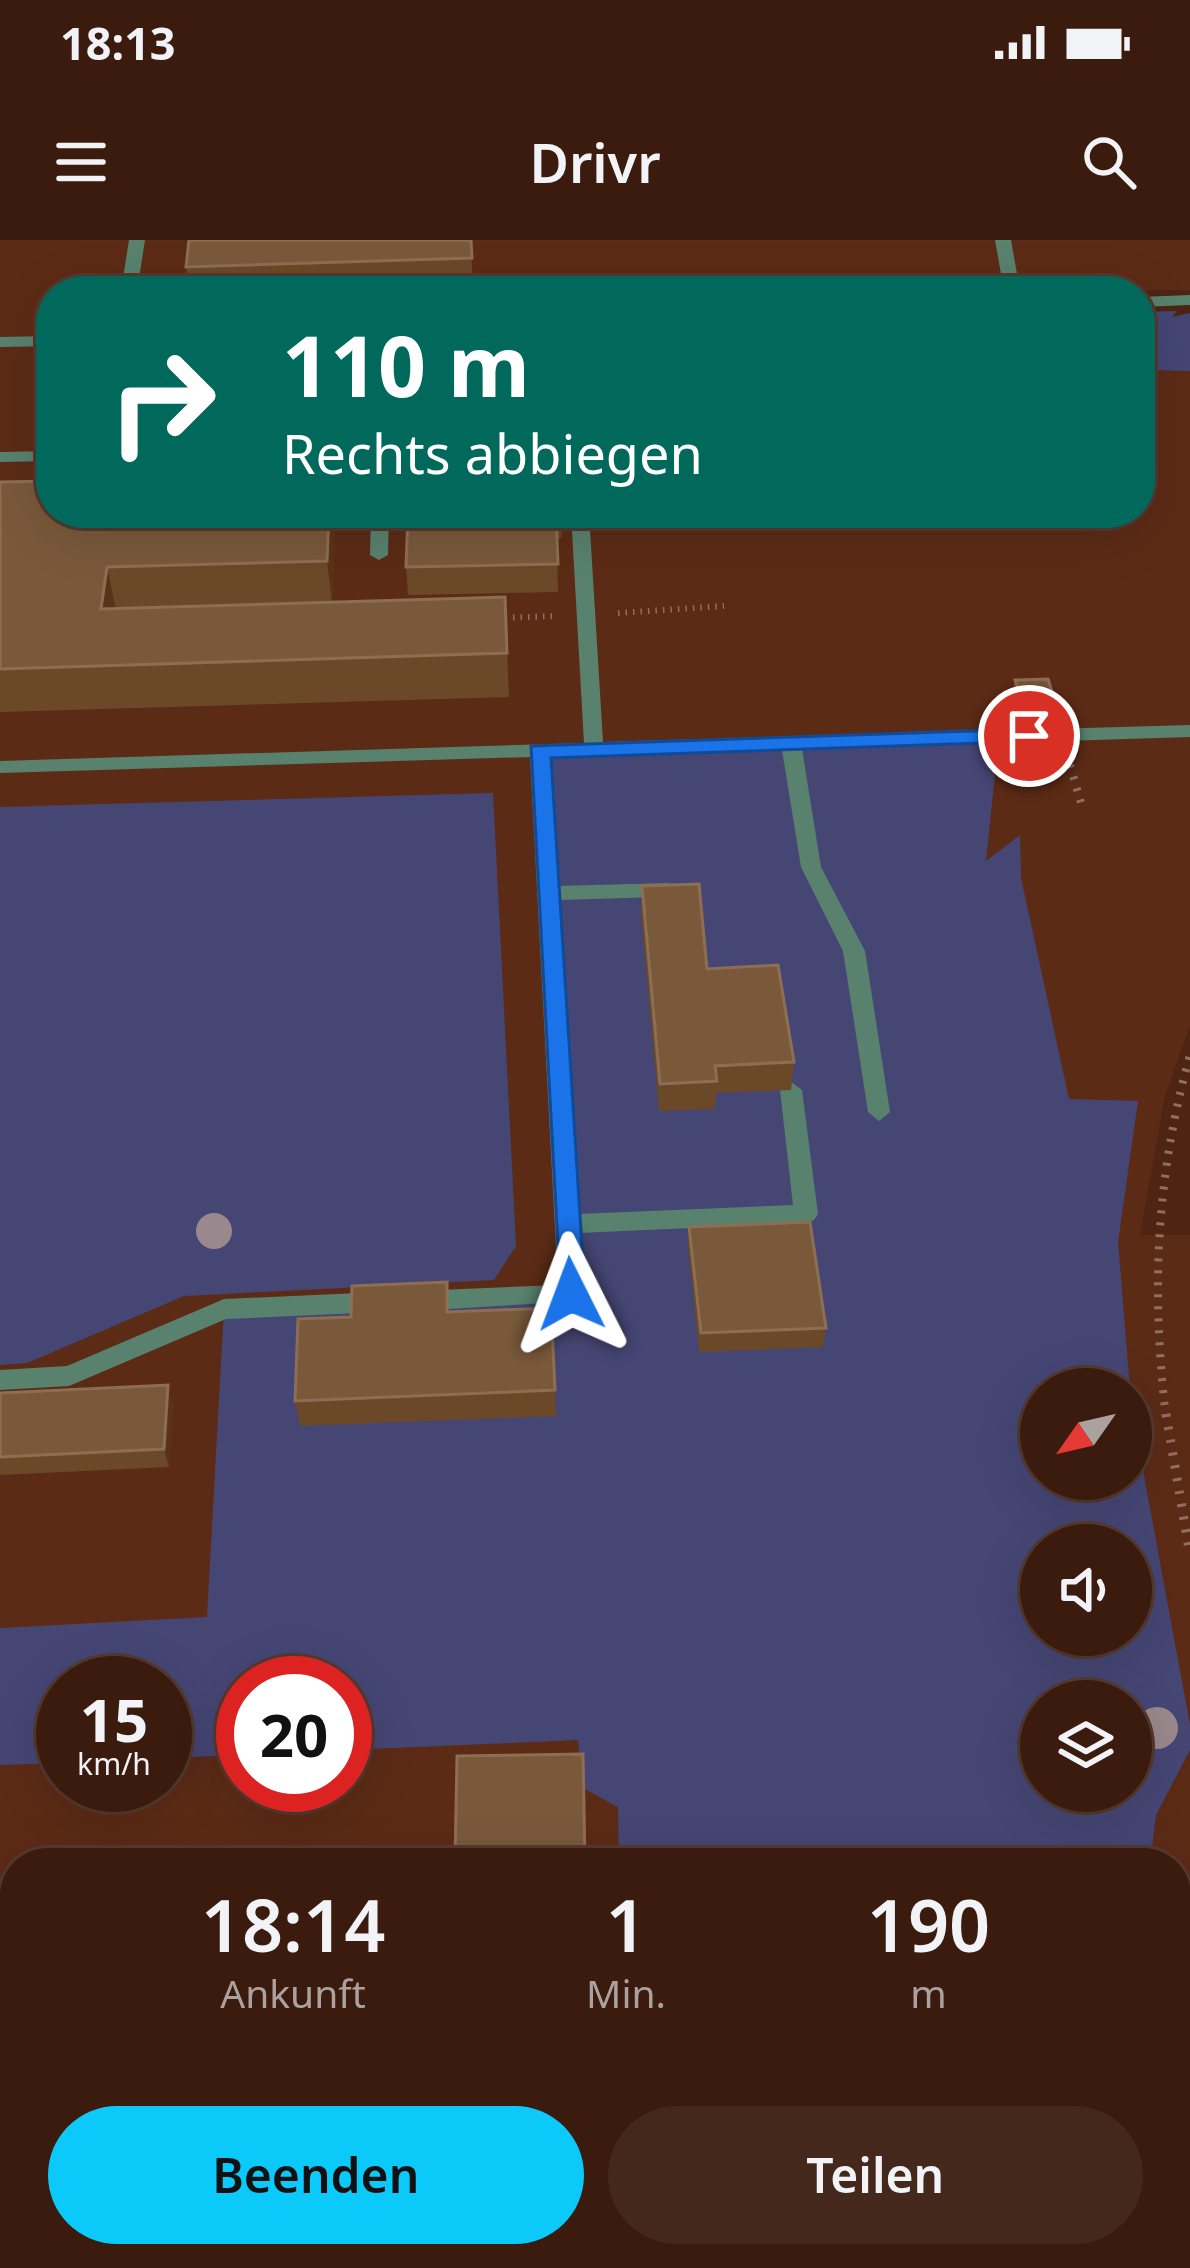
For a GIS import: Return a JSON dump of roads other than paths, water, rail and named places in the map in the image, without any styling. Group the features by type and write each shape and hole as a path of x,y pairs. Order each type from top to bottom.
{"street":[{"path":"131,276 137,240"},
{"path":"1003,240 1009,276"},
{"path":"1155,301 1190,300"},
{"path":"0,342 36,341"},
{"path":"0,457 36,456"},
{"path":"379,555 380,528"},
{"path":"581,528 594,749"},
{"path":"0,767 1190,731"},
{"path":"791,742 811,867 854,952 878,1112"},
{"path":"0,1380 69,1376 224,1309 571,1294 539,751"},
{"path":"545,893 669,890 671,913"},
{"path":"567,1224 806,1214 791,1090"}]}
